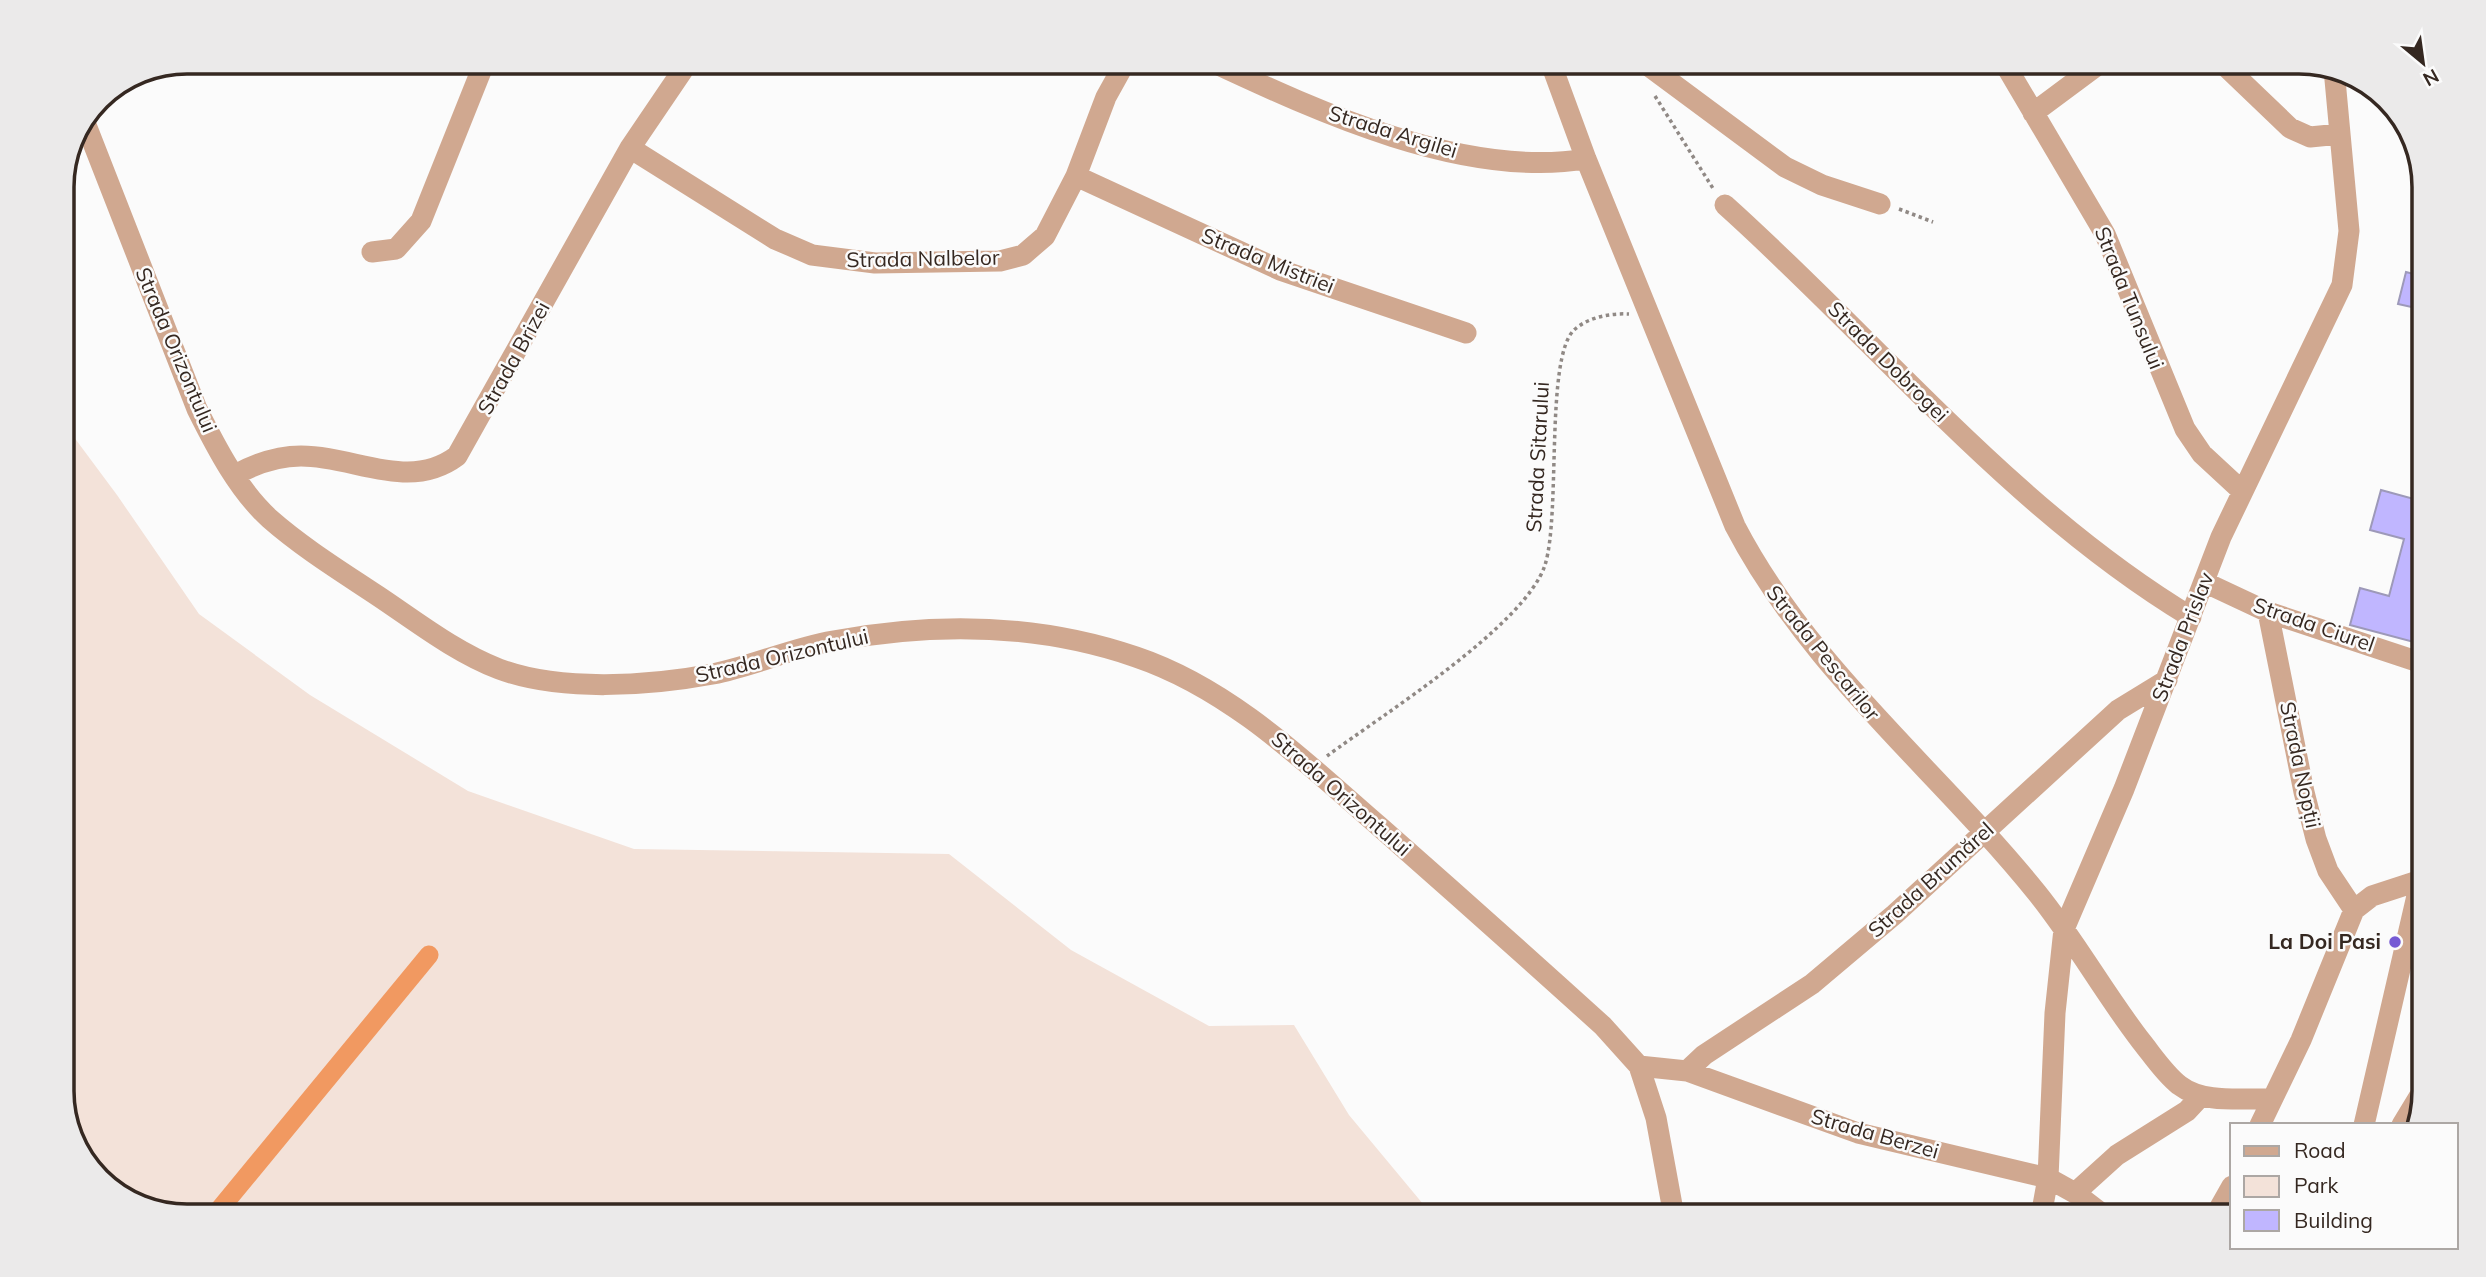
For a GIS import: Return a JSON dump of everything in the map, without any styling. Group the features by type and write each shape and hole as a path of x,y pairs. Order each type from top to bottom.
{"street":[{"path":"372,252 396,248 421,220 480,74"},
{"name":"Strada Brizei","path":"235,475 259,463 301,456 402,473 425,473 443,467 457,456 630,148 680,74"},
{"name":"Strada Nalbelor","path":"630,148 775,239 812,255 840,261 1000,261 1023,255 1045,236 1076,176 1106,97 1119,74"},
{"name":"Strada Argilei","path":"1240,74 1342,118 1446,151 1519,164 1551,165 1586,159"},
{"name":"Strada Pescarilor","path":"1555,74 1648,314 1735,526 1758,571 1830,668 2034,890 2064,929 2105,993 2156,1060 2177,1083 2200,1097"},
{"path":"1660,74 1786,167 1822,185 1880,204"},
{"name":"Strada Tunsului","path":"2010,74 2105,234 2185,429 2202,454 2242,491"},
{"path":"2033,113 2086,74"},
{"path":"2234,74 2290,128 2310,137 2340,134"},
{"name":"Strada Prislav","path":"2043,1204 2048,1178 2055,1013 2064,929 2242,491 2342,285 2349,231 2335,79"},
{"name":"Strada Orizontului","path":"89,131 197,409 235,475 268,517 320,557 456,648 501,670 546,680 620,685 713,674 828,642 907,629 965,626 1035,633 1136,657 1181,676 1282,741 1603,1026 1639,1066 1656,1118 1672,1204"},
{"name":"Strada Mistriei","path":"1076,176 1280,270 1466,333"},
{"name":"Strada Dobrogei","path":"1725,205 1791,265 1884,362 1993,464 2140,586 2191,617"},
{"name":"Strada Ciurel","path":"2204,582 2268,612 2412,660"},
{"name":"Strada Nopții","path":"2268,612 2316,839 2328,871 2354,910"},
{"name":"Strada Brumărel","path":"1687,1071 1704,1055 1812,984 1895,914 2118,710 2167,680"},
{"path":"2261,1123 2301,1040 2354,910 2372,895 2412,875"},
{"path":"2364,1123 2412,918"},
{"name":"Strada Berzei","path":"1639,1066 1687,1071 1858,1133 2048,1178 2090,1204"},
{"path":"2076,1193 2117,1155 2187,1111 2200,1097 2271,1099"}],"path":[{"path":"1648,85 1725,205"},
{"path":"1880,204 1933,222"},
{"name":"Strada Sitarului","path":"1311,768 1460,659 1502,624 1531,593 1545,564 1555,495 1559,360 1566,341 1574,329 1592,319 1614,313 1648,314"}],"green space":[{"path":"74,437 199,614 310,695 468,791 634,849 949,854 1071,950 1209,1026 1294,1025 1349,1115 1423,1204 186,1204 157,1200 137,1192 112,1175 93,1153 79,1127 74,1098"}],"building":[{"path":"2406,272 2412,274 2412,307 2398,304"},
{"path":"2381,490 2412,498 2412,642 2350,625 2360,588 2389,596 2404,539 2370,530"}],"waterway":[{"path":"224,1204 429,955"}],"place":[{"name":"La Doi Pasi","path":"2395,942"}]}
